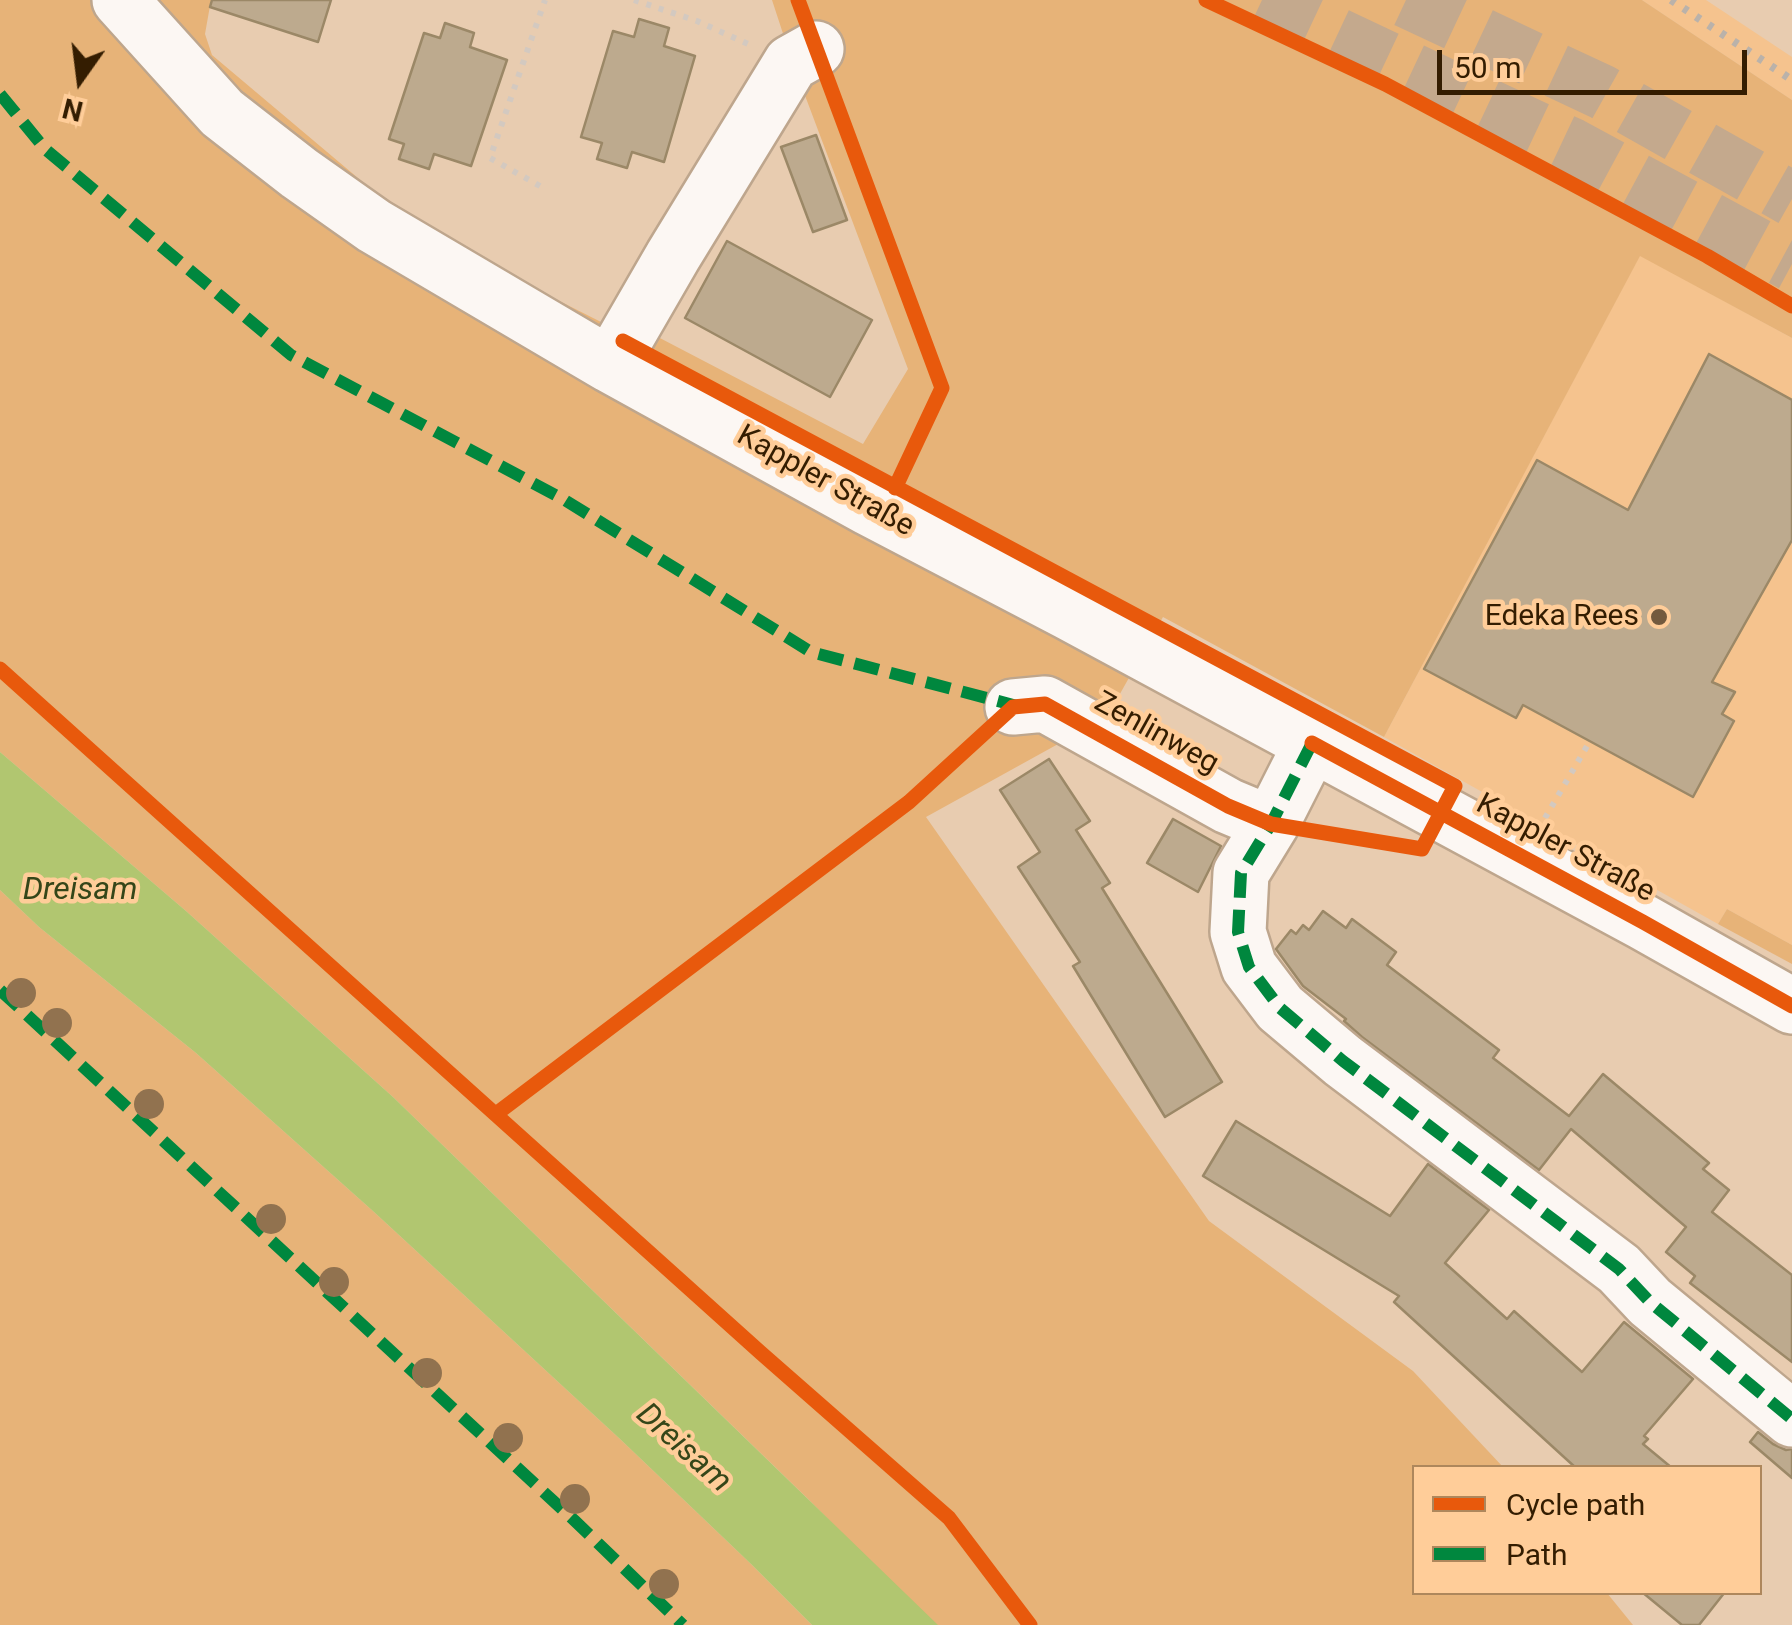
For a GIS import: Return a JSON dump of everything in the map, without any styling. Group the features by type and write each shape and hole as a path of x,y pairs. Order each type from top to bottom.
{"street":[{"name":"Kappler Straße","path":"120,0 222,112 374,226 610,364 869,508 1643,922 1792,1006"},
{"path":"610,364 663,273 803,56"},
{"name":"Zenlinweg","path":"1013,706 1045,704 1228,806 1270,824"},
{"path":"1312,744 1241,873 1238,932 1248,967 1280,1008 1342,1062 1619,1268 1650,1302 1792,1419"}],"path":[{"path":"540,186 490,158 545,0"},
{"path":"634,0 803,56"},
{"path":"1539,828 1590,740"}],"shaded area":[{"path":"0,0 211,0 205,34 212,55 371,189 490,266 603,323 610,312 863,444 908,369 772,0 1642,0 1792,100 1792,338 1640,256 1384,737 1163,617 1107,717 926,817 1209,1221 1413,1371 1501,1465 1412,1465 1412,1595 1609,1595 1633,1625 934,1625 393,1097 186,911 0,752"},
{"path":"1642,0 1706,0 1792,57 1792,100"},
{"path":"1640,255 1792,338 1792,945 1727,909 1718,924 1384,737"},
{"path":"0,890 39,927 196,1053 374,1212 620,1439 812,1625 0,1625"},
{"path":"1727,909 1792,945 1792,964 1718,924"}],"water":[{"name":"Dreisam","path":"0,752 186,911 393,1097 938,1625 812,1625 620,1439 374,1212 196,1053 39,927 0,890"}],"building":[{"path":"212,0 331,0 318,42 210,7"},
{"path":"639,19 669,28 664,46 695,56 664,162 632,152 627,168 597,159 602,143 581,137 613,31 634,37"},
{"path":"445,23 474,33 470,47 507,60 471,166 434,154 429,169 399,159 404,144 389,139 424,33 440,38"},
{"path":"816,135 847,220 813,232 781,147"},
{"path":"727,241 872,320 830,397 685,318"},
{"name":"Edeka Rees","path":"1709,354 1792,400 1792,540 1712,682 1735,692 1722,714 1734,721 1693,797 1523,705 1516,718 1424,669 1537,460 1628,510"},
{"path":"1049,759 1090,821 1076,830 1110,883 1102,888 1222,1082 1165,1117 1073,966 1080,962 1018,867 1040,852 1000,790"},
{"path":"1173,819 1221,846 1198,892 1147,863"},
{"path":"1323,911 1346,928 1352,919 1396,952 1387,965 1499,1050 1493,1058 1569,1116 1603,1074 1709,1163 1703,1169 1729,1190 1712,1212 1792,1275 1792,1362 1690,1283 1695,1276 1666,1252 1686,1227 1571,1129 1539,1170 1362,1037 1346,1019 1303,986 1276,949 1291,930 1296,934 1303,925 1309,930"},
{"path":"1236,1121 1390,1216 1428,1164 1489,1210 1445,1263 1507,1319 1514,1311 1582,1372 1624,1322 1693,1379 1644,1436 1648,1439 1643,1444 1668,1465 1573,1465 1394,1302 1399,1296 1203,1176"},
{"path":"1758,1432 1773,1444 1792,1449 1792,1478 1750,1442"},
{"path":"1646,1595 1723,1595 1699,1625 1682,1625"}],"tunnel":[{"path":"1262,0 1571,145 1792,264"},
{"path":"1406,0 1602,92 1792,199"}],"railway":[{"path":"1671,0 1792,80"}],"marked path":[{"path":"0,94 45,149 291,355 563,499 811,652 1017,706"},
{"path":"1312,743 1241,873 1238,932 1249,967 1280,1008 1343,1061 1619,1269 1650,1302 1792,1419"},
{"path":"0,990 683,1625"}],"cycle path":[{"path":"798,0 942,388 895,488"},
{"path":"1206,0 1385,84 1707,256 1792,306"},
{"path":"496,1114 909,802 1013,707 1045,704 1228,806 1271,824 1422,849 1455,786 623,341"},
{"path":"0,669 949,1518 1030,1625"},
{"path":"1312,743 1792,1006"}],"place":[{"name":"Edeka Rees","path":"1659,617"}]}
